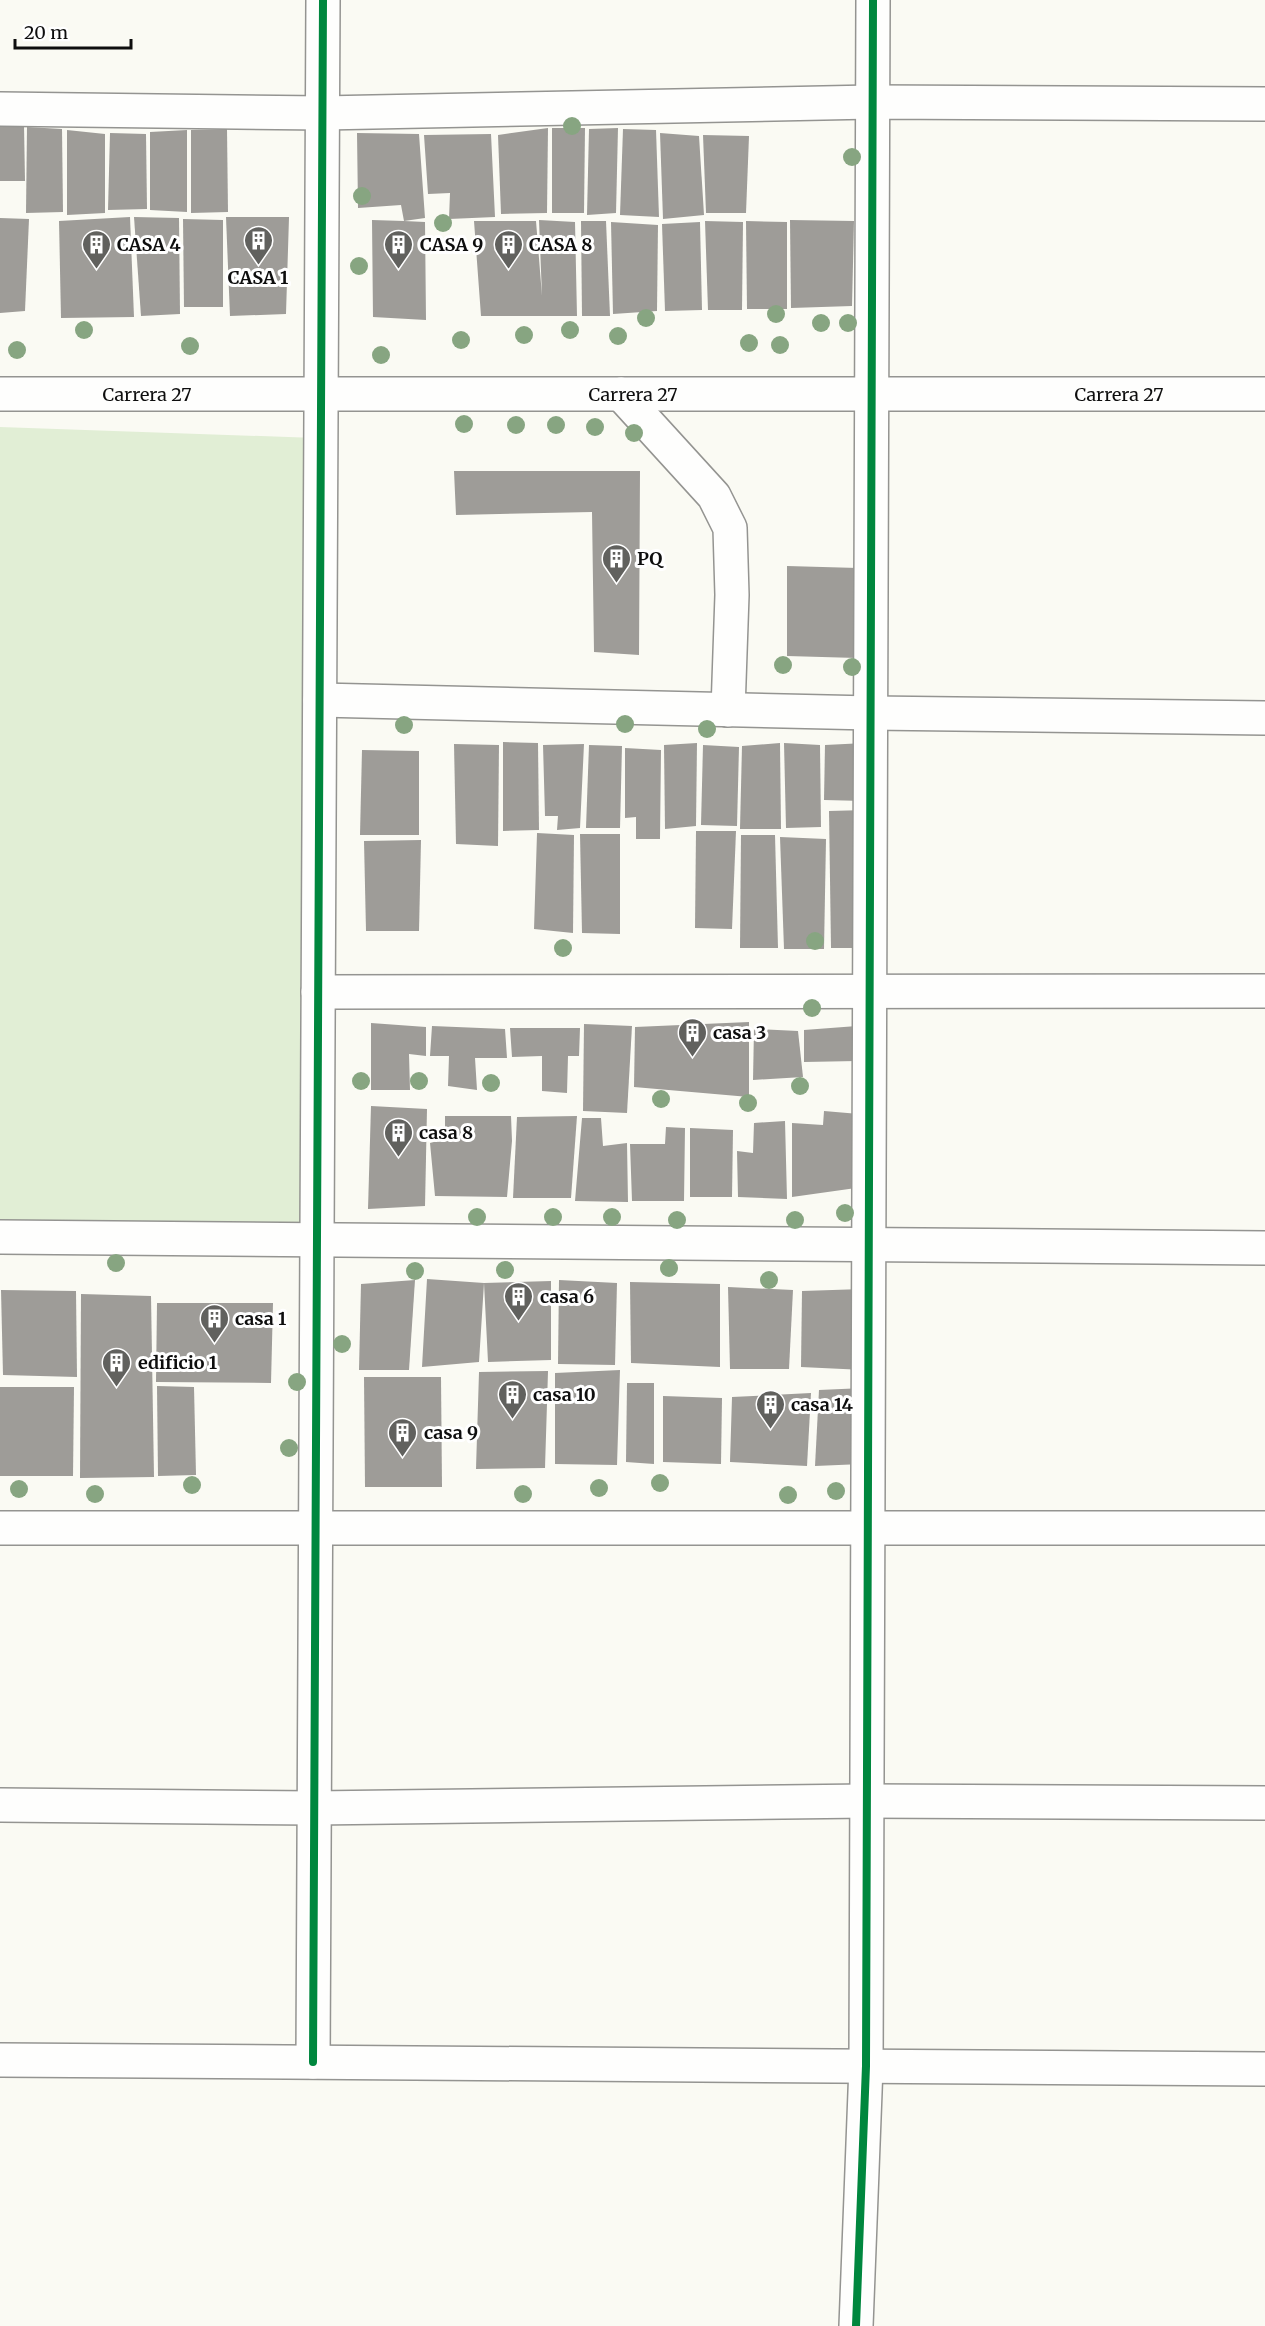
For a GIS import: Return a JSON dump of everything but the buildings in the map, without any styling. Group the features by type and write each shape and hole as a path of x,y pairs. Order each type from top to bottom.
{"street":[{"path":"313,2062 323,0"},
{"path":"856,2326 866,2066 873,0"},
{"path":"0,109 323,113 873,102 1265,104"},
{"name":"Carrera 27","path":"0,394 1265,394"},
{"path":"621,394 714,496 730,528 732,595 728,710"},
{"path":"320,700 871,713 1265,718"},
{"path":"318,992 1265,991"},
{"path":"0,1237 1265,1248"},
{"path":"0,1528 1265,1528"},
{"path":"0,1805 314,1808 867,1802 1265,1803"},
{"path":"0,2060 1265,2070"}],"green space":[{"path":"0,427 316,438 305,1229 0,1223"}],"cycle path":[{"path":"313,2062 323,0"},
{"path":"856,2326 866,2066 873,0"}],"place":[{"name":"CASA 1","path":"258,266"},
{"name":"CASA 4","path":"96,270"},
{"name":"CASA 9","path":"399,270"},
{"name":"CASA 8","path":"508,270"},
{"name":"PQ","path":"616,584"},
{"name":"casa 3","path":"692,1058"},
{"name":"casa 8","path":"398,1158"},
{"name":"casa 6","path":"519,1322"},
{"name":"casa 1","path":"214,1344"},
{"name":"edificio 1","path":"117,1388"},
{"name":"casa 10","path":"512,1420"},
{"name":"casa 14","path":"770,1430"},
{"name":"casa 9","path":"403,1458"}]}
